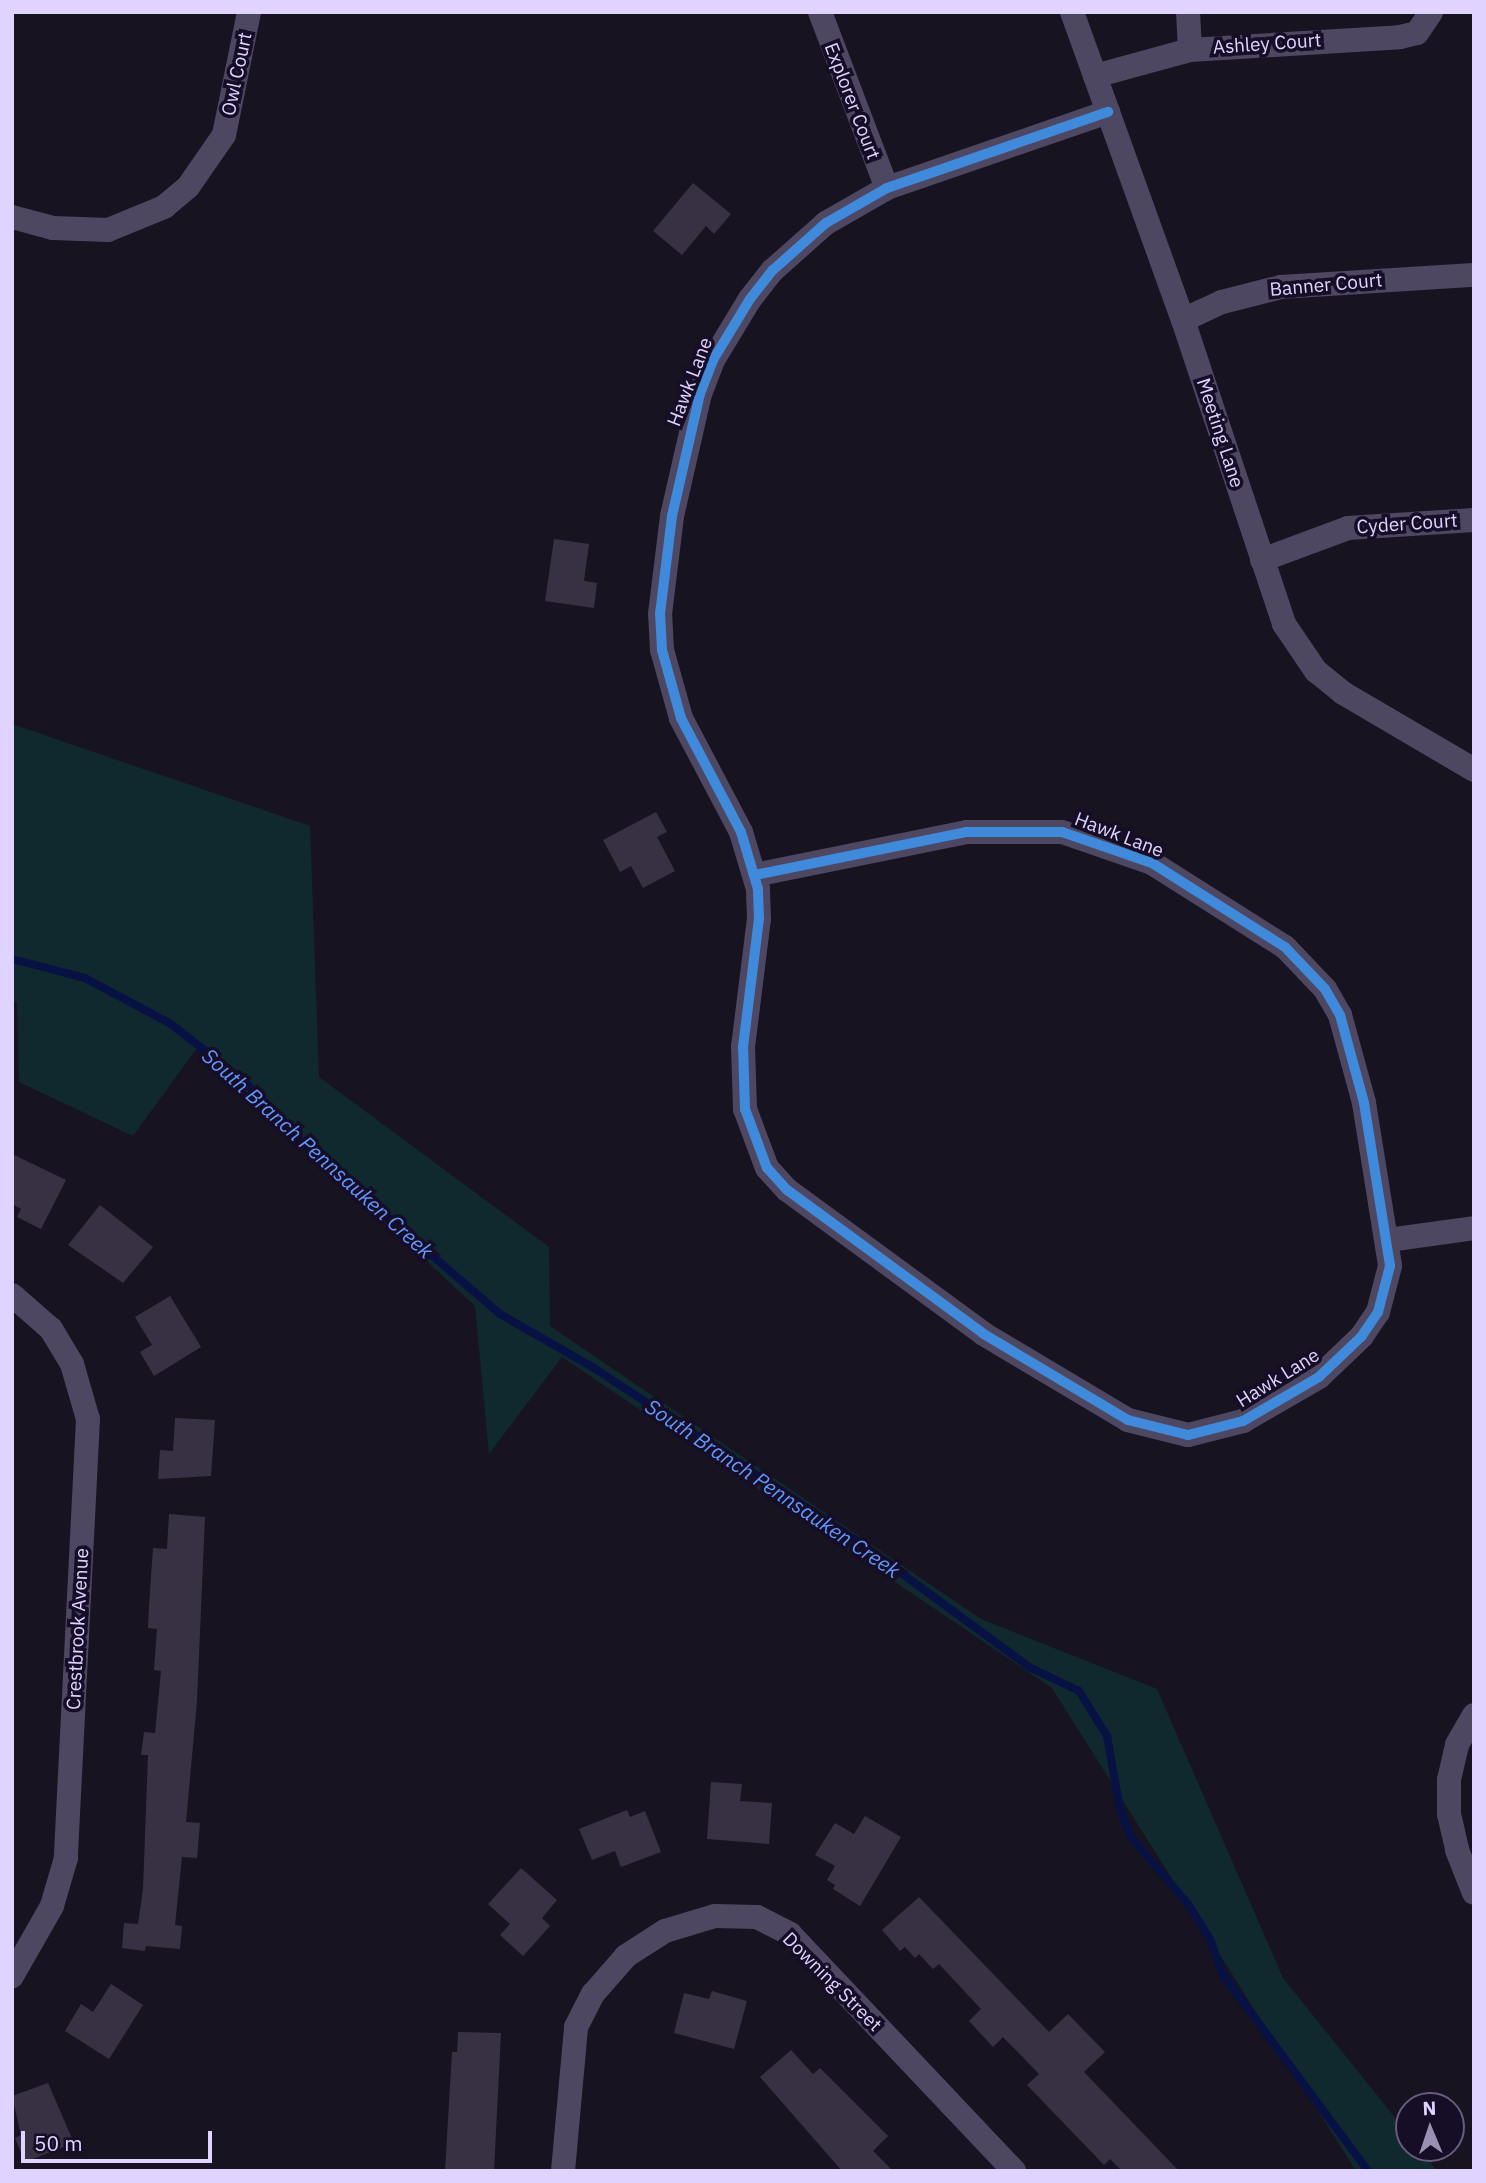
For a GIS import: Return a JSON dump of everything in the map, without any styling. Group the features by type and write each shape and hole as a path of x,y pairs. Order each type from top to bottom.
{"street":[{"name":"Owl Court","path":"12,217 53,228 108,230 155,212 188,187 224,135 249,12"},
{"name":"Explorer Court","path":"820,12 887,188"},
{"name":"Meeting Lane","path":"1072,12 1183,320 1284,624 1316,671 1343,693 1474,770"},
{"name":"Ashley Court","path":"1188,12 1190,50"},
{"name":"Ashley Court","path":"1095,76 1190,50 1400,37 1417,33 1431,12"},
{"name":"Hawk Lane","path":"755,875 998,829 1062,832 1152,863 1261,929 1307,967 1325,989 1350,1043 1388,1240 1387,1289 1378,1312 1342,1357 1282,1400 1243,1421 1188,1435 1158,1430 1100,1406 944,1306 787,1190 767,1168 753,1140 741,1079 759,919 755,875 741,832 681,718 662,650 660,614 681,463 713,359 750,299 798,244 826,223 887,188 1108,112"},
{"name":"Banner Court","path":"1183,320 1222,302 1281,287 1474,275"},
{"name":"Cyder Court","path":"1262,560 1348,528 1474,520"},
{"path":"1388,1240 1474,1228"},
{"name":"Crestbrook Avenue","path":"12,1295 51,1329 65,1352 88,1419 66,1858 52,1906 12,1976"},
{"path":"1474,1715 1457,1745 1449,1780 1454,1838 1474,1893"},
{"name":"Downing Street","path":"563,2171 576,2027 593,1994 626,1956 665,1931 715,1916 757,1917 790,1934 1014,2171"}],"green space":[{"path":"12,724 310,826 319,1077 549,1247 550,1326 981,1619 1157,1689 1283,1978 1395,2118 1395,2162 1430,2162 1437,2171 1356,2171 1052,1688 562,1357 489,1454 475,1306 197,1048 133,1136 19,1082 17,1002 12,1000"}],"building":[{"path":"693,183 731,214 714,234 706,226 682,255 653,231"},
{"path":"554,539 589,544 584,581 597,583 594,608 545,601"},
{"path":"656,812 667,832 657,837 675,871 643,888 631,866 620,872 603,840"},
{"path":"12,1154 66,1180 41,1229 17,1217 21,1209 12,1204"},
{"path":"100,1205 153,1247 123,1283 68,1245"},
{"path":"170,1296 201,1347 154,1376 140,1352 152,1345 135,1317"},
{"path":"175,1418 215,1420 211,1476 158,1479 160,1450 173,1451"},
{"path":"169,1514 205,1517 197,1701 186,1822 200,1823 197,1858 182,1857 175,1925 182,1926 180,1949 146,1946 145,1951 122,1948 124,1923 138,1924 143,1889 148,1755 141,1755 144,1732 155,1733 161,1671 154,1670 157,1629 148,1628 153,1548 167,1549"},
{"path":"711,1782 742,1784 740,1801 772,1803 769,1844 707,1839"},
{"path":"627,1810 630,1817 645,1811 661,1852 621,1867 615,1851 592,1860 579,1829"},
{"path":"865,1816 901,1837 860,1906 833,1889 835,1885 827,1880 835,1866 815,1855 835,1823 854,1834"},
{"path":"521,1868 557,1900 542,1918 550,1926 523,1956 500,1935 510,1924 488,1904"},
{"path":"919,1897 1049,2032 1068,2014 1105,2052 1084,2072 1179,2171 1122,2171 1110,2159 1104,2165 1027,2085 1039,2074 1003,2037 993,2047 969,2021 981,2009 939,1964 933,1969 919,1954 915,1958 905,1947 900,1951 882,1930"},
{"path":"111,1984 143,2005 109,2059 65,2031 81,2004 93,2012"},
{"path":"712,1991 747,2001 734,2049 674,2033 684,1993 709,1999"},
{"path":"458,2032 501,2033 494,2171 445,2171 452,2052 457,2052"},
{"path":"791,2050 813,2074 820,2068 888,2136 873,2151 893,2171 842,2171 760,2077"},
{"path":"48,2083 74,2143 25,2162 15,2138 21,2135 12,2096"}],"waterway":[{"name":"South Branch Pennsauken Creek","path":"12,959 85,978 171,1024 246,1083 303,1144 500,1314 594,1368 859,1542 1029,1667 1079,1691 1107,1736 1120,1809 1131,1837 1188,1904 1210,1939 1223,1975 1368,2171"}],"cycle path":[{"path":"755,875 966,832 1062,832 1152,863 1285,947 1325,989 1340,1015 1364,1103 1390,1266 1378,1312 1362,1336 1319,1377 1243,1421 1188,1435 1128,1420 984,1334 787,1190 767,1168 745,1109 743,1047 759,919 758,889 741,832 681,718 662,650 660,614 672,516 700,394 713,360 750,299 773,270 826,223 887,188 1108,112"}]}
